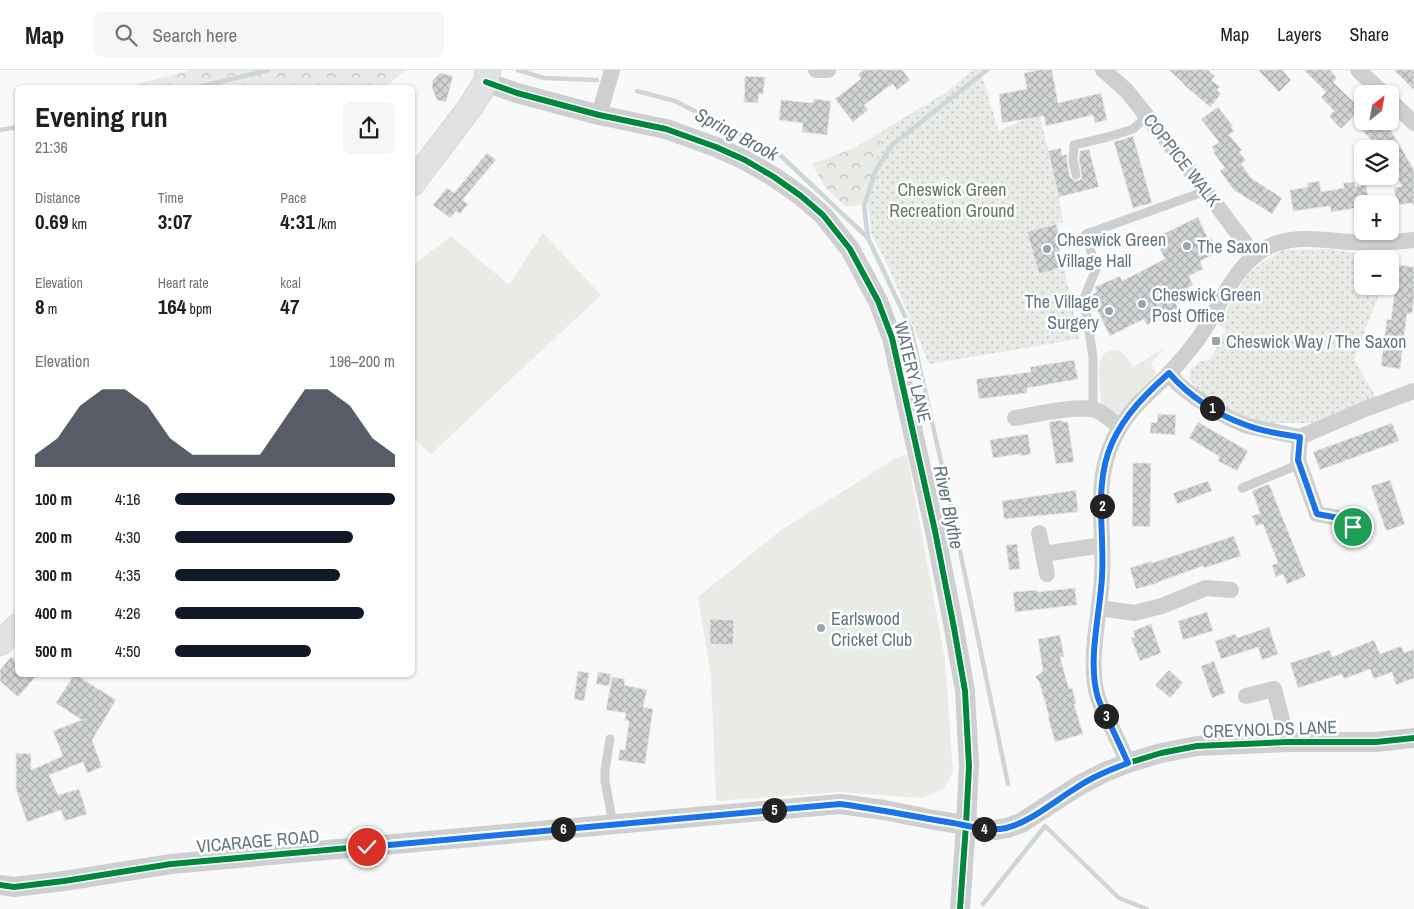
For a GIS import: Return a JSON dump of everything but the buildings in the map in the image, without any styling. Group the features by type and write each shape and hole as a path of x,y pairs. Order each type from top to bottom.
{"main road":[{"path":"415,180 472,106 487,76"},
{"path":"0,643 15,629"}],"street":[{"path":"600,115 612,70"},
{"path":"816,70 828,70"},
{"name":"COPPICE WALK","path":"1103,70 1126,90 1206,191 1254,256"},
{"path":"1358,70 1374,85"},
{"name":"WATERY LANE","path":"487,76 517,92 600,115 666,129 716,147 745,160 801,196 823,215 850,249 878,301 892,338 935,531 964,682 969,766 960,909"},
{"path":"1399,108 1414,122"},
{"path":"1128,763 1098,698 1094,661 1102,576 1101,486 1104,468 1112,443 1120,427 1145,395 1183,358 1200,335 1233,278 1254,256 1268,247 1295,239 1314,238 1377,243 1414,240"},
{"path":"1169,373 1178,384 1196,398 1229,418 1247,426 1300,437 1365,409 1414,391"},
{"path":"1015,418 1087,408 1097,411 1120,427"},
{"path":"1300,437 1298,460 1317,514 1339,518 1353,527"},
{"path":"1039,533 1047,574"},
{"path":"1044,554 1102,545"},
{"path":"1100,608 1134,613 1162,606 1206,588 1231,590"},
{"path":"1246,696 1274,690 1288,742"},
{"name":"CREYNOLDS LANE","path":"966,826 994,830 1021,823 1078,786 1105,772 1160,753 1197,746 1288,742 1376,742 1414,738"},
{"name":"VICARAGE ROAD","path":"0,885 14,887 181,864 840,804 884,810 966,826"}],"lane":[{"path":"1076,175 1073,160 1074,145 1133,129 1147,116"},
{"path":"1094,410 1093,356 1084,298 1096,270 1086,234 1206,191"},
{"path":"1242,488 1300,464"},
{"path":"610,739 605,781 614,824"}],"green space":[{"path":"192,70 407,70 387,85 134,85"},
{"path":"973,70 868,203 846,207 825,187 812,164 854,148 945,93"},
{"name":"Cheswick Green Recreation Ground","path":"973,70 980,70 999,131 1025,119 1040,116 1063,222 1027,232 1039,274 1064,267 1079,339 929,364 888,266 871,233 868,203 882,133 945,93"},
{"path":"543,233 601,295 431,454 415,440 415,263 451,236 509,285"},
{"path":"1330,249 1354,253 1354,295 1378,295 1354,359 1376,398 1312,423 1256,422 1203,397 1189,379 1190,370 1200,361 1210,360 1226,329 1218,325 1247,275 1282,250"},
{"path":"1164,348 1151,363 1156,373 1122,410 1116,415 1102,405 1099,373 1102,357 1106,352 1117,350 1125,356 1133,367"},
{"name":"Earlswood Cricket Club","path":"907,454 945,660 953,772 944,789 921,798 840,792 716,801 711,675 698,597 781,530 896,458"}],"waterway":[{"name":"Spring Brook","path":"206,85 269,70"},
{"name":"Spring Brook","path":"518,70 544,78 597,80"},
{"name":"River Blythe","path":"987,70 892,145 875,172 864,206 868,238 911,329 949,497 1008,784"},
{"name":"Spring Brook","path":"637,91 675,101 780,155 868,238"},
{"name":"Spring Brook","path":"0,130 15,128"},
{"name":"River Blythe","path":"983,904 1045,826 1119,898 1147,909"}],"cycle path":[{"path":"486,82 517,93 599,115 666,129 716,147 745,160 801,196 823,215 850,249 878,301 892,338 935,531 965,691 969,766 960,909"},
{"path":"0,885 14,887 64,881 171,864 840,804 994,830 1021,823 1078,786 1105,772 1161,753 1197,746 1288,742 1376,742 1414,738"}],"place":[{"name":"The Saxon","path":"1187,246"},
{"name":"Cheswick Green Village Hall","path":"1047,249"},
{"name":"Cheswick Green Post Office","path":"1142,304"},
{"name":"The Village Surgery","path":"1109,311"},
{"name":"Cheswick Way / The Saxon","path":"1216,341"},
{"name":"Earlswood Cricket Club","path":"821,628"}],"route":[{"path":"367,847 840,804 994,830 1021,823 1078,786 1128,763 1098,698 1094,676 1102,576 1101,486 1107,456 1120,427 1145,395 1169,373 1178,384 1196,398 1229,418 1247,426 1300,437 1298,460 1317,514 1339,518 1353,527"}]}
